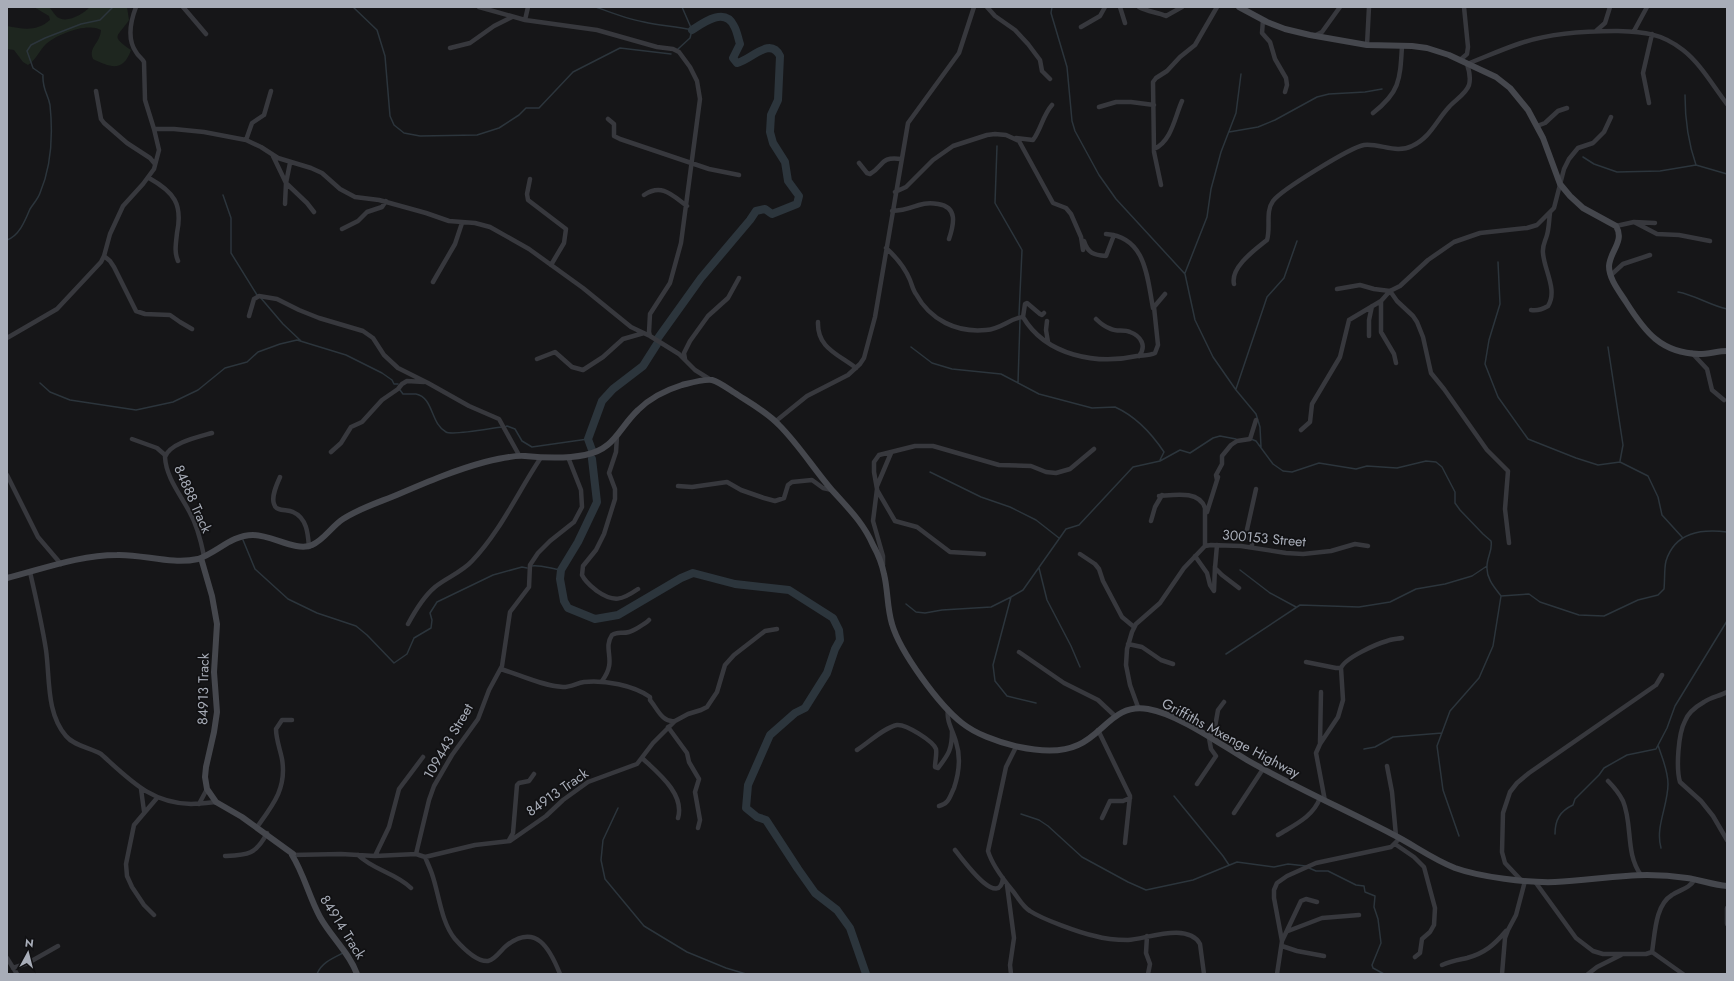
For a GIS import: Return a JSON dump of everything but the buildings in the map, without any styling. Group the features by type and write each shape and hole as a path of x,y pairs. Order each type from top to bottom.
{"street":[{"path":"7,338 57,310 104,256 108,239 123,206 149,178 155,164 159,145 145,100 145,65 136,52 131,38 132,22 136,7"},
{"path":"183,7 206,34"},
{"path":"479,7 525,20 597,30 679,52 690,67 697,81 700,92 687,206 681,243 673,276 649,318 650,336"},
{"path":"525,20 528,7"},
{"path":"776,421 807,396 840,380 856,368 864,358 873,329 901,159 910,118 958,52 974,7"},
{"path":"987,7 995,16 1015,30 1028,44 1040,60 1042,71 1050,79"},
{"path":"1081,27 1100,16 1105,7"},
{"path":"1120,7 1125,23"},
{"path":"1139,7 1148,12 1166,16 1182,7"},
{"path":"1160,185 1154,149 1154,80 1167,71 1180,56 1195,45 1217,7"},
{"path":"1239,7 1263,20 1285,29 1314,36 1367,45 1427,48 1460,60 1496,77 1510,88 1520,99 1537,126 1560,184 1570,196 1584,208 1616,226 1620,237 1610,260 1611,275 1638,322 1658,342 1666,346 1692,353 1727,352"},
{"path":"1314,36 1322,32 1340,7"},
{"path":"1367,45 1369,7"},
{"path":"1460,60 1467,54 1468,47 1464,7"},
{"path":"1594,32 1605,23 1610,7"},
{"path":"1634,31 1647,7"},
{"path":"450,48 470,43 494,26 512,17"},
{"path":"1263,20 1262,33 1270,42 1275,59 1286,78 1287,85 1285,92"},
{"path":"1467,64 1531,41 1569,33 1634,31 1652,34 1672,43 1692,57 1727,104"},
{"path":"1649,103 1643,73 1652,34"},
{"path":"1373,113 1385,104 1394,92 1399,74 1402,46"},
{"path":"1234,284 1234,276 1240,266 1254,249 1267,240 1271,204 1278,196 1323,166 1358,146 1370,145 1404,149 1418,143 1434,129 1447,108 1469,86 1470,75 1467,64"},
{"path":"96,91 101,119 104,123 127,143 150,158 155,164"},
{"path":"246,140 252,123 262,117 265,113 271,91"},
{"path":"1154,149 1159,147 1172,128 1182,101"},
{"path":"1099,107 1116,102 1154,105"},
{"path":"896,192 906,187 942,153 962,142 995,134 1033,140 1039,132 1046,112 1052,105"},
{"path":"1537,126 1545,122 1558,111 1566,108"},
{"path":"1302,430 1310,422 1312,404 1340,357 1349,320 1380,301 1390,291 1400,286 1428,260 1454,242 1480,233 1532,227 1537,224 1550,213 1556,203 1560,184 1569,159 1578,148 1593,143 1598,138 1611,117"},
{"path":"608,119 614,124 614,136 617,138 709,169 739,175"},
{"path":"154,129 204,132 246,140 273,156 322,173 346,194 355,197 386,201 449,221 483,225 500,232 551,265 631,327 644,332 679,354 695,370 711,380"},
{"path":"1014,138 1021,143 1053,203 1066,208 1072,214 1088,250 1093,254 1106,256 1114,236"},
{"path":"273,156 286,183 307,203 314,212"},
{"path":"859,164 867,173 870,174 886,160 892,158 901,159"},
{"path":"285,204 286,183 290,163"},
{"path":"149,178 163,186 172,194 178,204 179,222 175,248 178,262"},
{"path":"530,179 527,194 528,200 566,229 564,243 551,265"},
{"path":"644,195 653,190 662,190 687,206"},
{"path":"342,229 358,221 367,212 382,207 386,201"},
{"path":"892,211 906,210 926,204 947,206 953,216 953,225 949,239"},
{"path":"1531,310 1545,308 1551,300 1550,282 1542,253 1548,230 1550,213"},
{"path":"1616,226 1634,222 1655,223"},
{"path":"1634,222 1657,234 1678,235 1710,241"},
{"path":"433,282 455,244 462,223"},
{"path":"1044,313 1042,315 1040,314 1027,303 1023,308 1023,318 1038,334 1065,352 1085,357 1118,360 1153,354 1158,348 1154,311 1146,266 1130,243 1106,234"},
{"path":"1082,238 1083,250"},
{"path":"886,248 895,257 906,273 921,303 938,319 955,327 972,331 998,329 1018,318 1023,318"},
{"path":"1611,275 1623,264 1650,255"},
{"path":"104,256 114,267 136,311 141,313 170,314 192,329"},
{"path":"685,360 684,353 690,341 708,316 728,298 739,278"},
{"path":"1337,289 1360,284 1374,289 1390,291 1397,301 1413,316 1424,338 1431,373 1487,450 1508,471 1505,509 1509,543"},
{"path":"1154,311 1156,304 1164,294"},
{"path":"249,316 254,299 259,296 276,299 319,318 358,329 373,338 392,364 469,406 499,419 519,455"},
{"path":"1380,301 1382,310 1381,332 1394,354 1396,363"},
{"path":"1369,336 1369,320 1372,306"},
{"path":"1096,319 1104,326 1117,332 1129,332 1140,340 1143,343 1143,348 1139,356"},
{"path":"1047,321 1046,330 1048,342"},
{"path":"818,322 819,336 825,346 856,368"},
{"path":"537,358 555,352 572,367 583,370 603,358 623,339 644,332"},
{"path":"1692,353 1707,369 1712,390 1724,400"},
{"path":"7,578 84,558 114,555 133,555 170,560 203,557 235,538 246,536 263,536 295,546 309,547 316,543 345,518 443,475 485,462 519,455 540,459 568,457 585,455 604,448 617,436 639,409 661,394 688,383 711,380"},
{"name":"Griffiths Mxenge Highway","path":"711,380 726,387 776,421 832,490 854,513 865,528 884,572 891,619 900,643 919,674 948,709 960,721 973,730 996,741 1016,747 1041,750 1069,748 1085,741 1115,716 1128,709 1138,707 1148,709 1169,715 1263,769 1398,837 1433,859 1461,870 1536,882 1567,882 1641,875 1673,876 1718,886 1727,886"},
{"path":"331,452 341,443 351,427 362,422 382,400 398,389 402,384 408,381 428,383"},
{"path":"1205,516 1218,478 1216,475 1222,464 1222,456 1232,444 1238,441 1250,439 1256,420"},
{"name":"84888 Track","path":"203,557 194,522 180,498 168,472 165,455 173,447 212,433"},
{"path":"617,436 616,452 610,473 615,489 615,499 604,534 596,550 583,566 582,575 590,586 609,598 622,598 638,589"},
{"path":"132,439 157,448 165,455"},
{"path":"984,554 950,552 913,524 896,521 877,488 874,462 879,455 915,446 933,446 999,465 1030,466 1046,472 1056,473 1070,469 1094,449"},
{"path":"884,572 883,556 873,521 877,488 891,452"},
{"name":"109443 Street","path":"416,854 429,800 434,786 452,755 478,719 488,690 501,669 510,612 529,586 529,568 532,561 550,540 574,522 582,507 581,490 568,457"},
{"path":"408,624 417,608 432,590 471,562 487,544 540,459"},
{"path":"7,475 38,537 61,564"},
{"path":"280,477 274,497 274,504 278,508 295,513 304,522 307,530 309,547"},
{"path":"678,486 692,487 727,482 741,490 775,500 784,498 788,485 792,482 810,479 823,488 832,490"},
{"path":"1252,548 1252,542 1246,534 1256,488"},
{"path":"1151,521 1161,495 1188,495 1198,498 1204,505 1205,546"},
{"name":"300153 Street","path":"1138,707 1127,674 1126,656 1128,644 1134,627 1160,603 1195,556 1205,546 1217,545 1303,554 1331,551 1355,544 1368,546"},
{"path":"1195,556 1203,567 1214,591 1217,545"},
{"path":"1080,554 1100,569 1103,581 1122,617 1134,627"},
{"name":"84913 Track","path":"203,557 217,624 214,672 217,712 206,767 207,789"},
{"path":"1215,566 1222,575 1239,588"},
{"path":"30,572 46,651 50,695 62,730 69,739 101,754 141,789 157,798 190,804 216,802"},
{"path":"602,681 610,667 609,644 612,635 620,632 629,632 645,625 649,620"},
{"name":"84913 Track","path":"425,857 475,845 510,841 528,827 546,816 563,800 588,782 601,776 632,767 675,721 707,706 717,692 722,673 729,661 765,631 777,629"},
{"path":"1278,835 1301,821 1316,809 1322,799 1316,754 1320,744 1338,717 1343,700 1341,668 1350,658 1387,641 1402,638"},
{"path":"1128,644 1142,646 1161,660 1173,664"},
{"path":"1019,652 1075,690 1098,700 1115,716"},
{"path":"1306,662 1341,668"},
{"path":"501,669 546,684 563,687 570,687 580,683 602,681 615,683 650,697 650,700 664,718 671,722 675,721"},
{"path":"1502,974 1504,944 1508,930 1516,915 1523,881 1505,863 1502,852 1502,813 1510,792 1529,772 1584,736 1601,722 1620,711 1656,684 1662,675"},
{"path":"1320,744 1321,692"},
{"path":"1727,692 1704,702 1694,709 1685,720 1679,743 1679,761 1680,782 1701,801 1713,816 1727,840"},
{"path":"1197,784 1216,756 1211,749 1209,738 1214,727 1218,710 1224,702"},
{"path":"939,806 950,798 958,775 959,754 956,741 947,719 948,709"},
{"path":"257,827 279,792 283,778 283,765 276,729 282,720 292,720"},
{"path":"857,750 887,729 897,725 902,725 932,742 936,754 935,767 938,768 950,752 952,744 952,730"},
{"path":"668,727 687,753 689,762 699,779 695,792 700,820 698,828"},
{"path":"1098,730 1128,789 1130,798 1125,843"},
{"path":"1016,747 1006,767 995,822 988,844 990,857 1003,878 1029,910 1068,927 1094,936 1106,938 1128,940 1147,936 1177,933 1190,935 1198,941 1201,949 1204,974"},
{"path":"375,856 389,827 399,789 423,757"},
{"path":"642,758 666,781 671,789 679,805 678,818"},
{"path":"1282,944 1274,898 1275,886 1279,880 1316,863 1384,849 1395,844 1398,837 1387,766"},
{"path":"1234,813 1263,769"},
{"path":"502,842 509,840 513,833 517,785 519,783 529,781 534,774"},
{"path":"1608,781 1618,791 1625,807 1633,860 1641,875"},
{"path":"141,789 144,811"},
{"path":"199,804 207,789 216,802 266,833 291,853 375,856 416,854 425,857 451,933 464,948 477,958 488,961 494,958 512,941 526,937 535,938 544,944 553,958 560,974"},
{"path":"154,915 139,898 127,876 126,857 136,821 157,798"},
{"path":"1102,818 1110,801 1124,801 1130,798"},
{"path":"225,856 248,854 256,849 266,833"},
{"path":"1395,844 1414,857 1424,867 1435,908 1434,925 1430,932 1422,939 1420,953 1415,957"},
{"path":"955,850 978,878 988,887 1000,887 1003,878"},
{"name":"84914 Track","path":"291,853 300,867 311,900 321,919 346,952 357,974"},
{"path":"358,855 366,862 396,877 411,888"},
{"path":"1652,952 1657,920 1664,903 1673,894 1689,887 1695,880"},
{"path":"1536,882 1576,938 1587,947 1599,954 1646,954 1652,952"},
{"path":"1007,883 1014,938 1010,965 1011,974"},
{"path":"1278,974 1282,944 1301,901 1306,899 1318,902"},
{"path":"1727,908 1727,924"},
{"path":"1288,931 1322,918 1359,915"},
{"path":"1442,966 1454,960 1469,957 1491,947 1508,930"},
{"path":"1147,936 1146,953 1150,964 1148,974"},
{"path":"1282,944 1302,952 1324,956"},
{"path":"13,968 28,964 58,946"},
{"path":"1652,952 1683,974"},
{"path":"1588,974 1623,954"},
{"path":"7,958 17,974"}],"shaded area":[{"path":"34,7 49,7 57,17 61,19 70,19 79,15 90,7 127,7 129,20 119,33 118,39 131,50 128,57 120,65 115,66 110,66 93,59 92,51 99,39 101,30 88,27 73,30 57,36 46,44 28,65 23,62 14,50 7,49 7,26 29,29 45,24 50,20 49,16"}],"waterway":[{"path":"7,240 18,232 37,199 44,183 49,161 51,139 50,105 44,88 43,75 33,68 27,51 31,45 45,38 81,24 100,20 113,7"},
{"path":"353,7 377,30 385,56 390,116 394,125 404,133 420,136 477,135 499,128 519,115 526,108 539,108 573,72 620,48 671,54"},
{"path":"596,7 638,21 692,30"},
{"path":"678,49 690,38 692,30 682,7"},
{"path":"1052,7 1051,13 1067,67 1072,121 1075,131 1099,175 1116,199 1185,274 1195,320 1213,357 1236,390 1256,414 1260,427 1261,447"},
{"path":"658,338 701,278 756,211 765,209 772,214 797,204 799,196 788,181 785,162 773,143 770,132 771,115 778,100 780,56 776,50 771,48 760,51 737,63 733,58 740,44 737,32 730,20 725,17 708,20 692,30"},
{"path":"1185,273 1207,217 1211,189 1221,152 1236,113 1241,74"},
{"path":"1229,132 1258,127 1275,120 1317,97 1329,94 1365,92 1382,89"},
{"path":"1685,95 1688,131 1696,165"},
{"path":"997,146 995,203 1022,250 1019,315"},
{"path":"1583,157 1594,164 1617,172 1660,171 1696,165 1727,174"},
{"path":"223,195 231,218 231,253 257,295"},
{"path":"1236,389 1267,297 1284,278 1297,241"},
{"path":"1498,262 1500,304 1489,340 1485,364 1498,397 1528,439 1598,465 1620,462 1648,476 1658,497 1662,515 1682,537"},
{"path":"1678,292 1727,309"},
{"path":"260,297 283,324 301,341"},
{"path":"1018,383 1020,320"},
{"path":"40,383 50,392 70,400 136,410 173,402 198,390 225,368 247,362 258,352 297,340 346,355 382,373 392,380 394,384 398,384"},
{"path":"592,450 588,439 602,401 613,389 643,366 657,344"},
{"path":"911,347 932,363 952,369 1001,374 1039,394 1092,408 1115,407 1136,420 1154,439 1164,452 1160,460"},
{"path":"1608,347 1623,445 1620,461"},
{"path":"400,390 403,394 416,394 422,396 429,405 437,423 446,432 456,433 502,427"},
{"path":"505,427 507,426 515,429 522,441 532,447 588,439"},
{"path":"906,604 916,612 925,613 942,610 991,607 1023,590 1066,529 1079,525 1133,467 1160,461 1180,450 1190,453 1213,438 1220,436 1236,439"},
{"path":"1251,439 1256,441 1273,464 1283,471 1292,472 1319,463 1356,469 1367,466 1397,468 1426,461 1436,462 1442,467 1455,492 1455,503 1491,541 1487,570 1491,582 1501,596 1529,594 1540,602 1579,615 1604,616 1638,600 1658,595 1664,589 1665,567 1670,551 1682,538 1699,532 1727,532"},
{"path":"592,459 597,502 578,542 561,570 560,579 564,601 568,608 595,619 618,615 681,578 693,573 735,584 789,590 833,618 839,630 840,640 835,649 827,673 805,708 795,713 770,735 748,785 746,808 757,817 766,820 815,893 837,910 850,928 866,974"},
{"path":"930,472 981,497 1010,507 1036,520 1059,538"},
{"path":"243,540 255,569 288,599 317,613 356,626 367,635 394,663 407,654 414,638 431,628 432,620 430,613 437,602 493,575 522,567 527,568"},
{"path":"531,566 542,566 561,570"},
{"path":"1226,654 1300,605 1359,607 1390,602 1416,589 1445,584 1472,576 1487,566"},
{"path":"1039,568 1047,600 1071,646 1080,667"},
{"path":"1240,570 1270,593 1296,607"},
{"path":"1459,836 1443,790 1437,746 1450,711 1479,678 1493,646 1501,596"},
{"path":"1011,597 993,665 995,681 1007,696 1036,703"},
{"path":"1555,834 1559,816 1568,807 1573,805 1575,799 1604,768 1627,755 1656,749 1667,728 1675,706 1727,621"},
{"path":"1364,749 1375,747 1393,737 1442,733"},
{"path":"1658,745 1668,779 1660,832 1661,848"},
{"path":"1174,796 1229,865"},
{"path":"618,808 603,840 601,860 605,879 644,926 687,952 726,968 746,974"},
{"path":"1021,814 1039,820 1048,826 1082,857 1146,890 1193,880 1237,862 1274,867 1288,864 1306,866"},
{"path":"1309,868 1316,871 1328,871 1356,885 1364,886 1365,892 1375,896 1374,907 1378,919 1381,943 1372,965 1373,968 1384,974"},
{"path":"317,974 324,964 343,953"}]}
